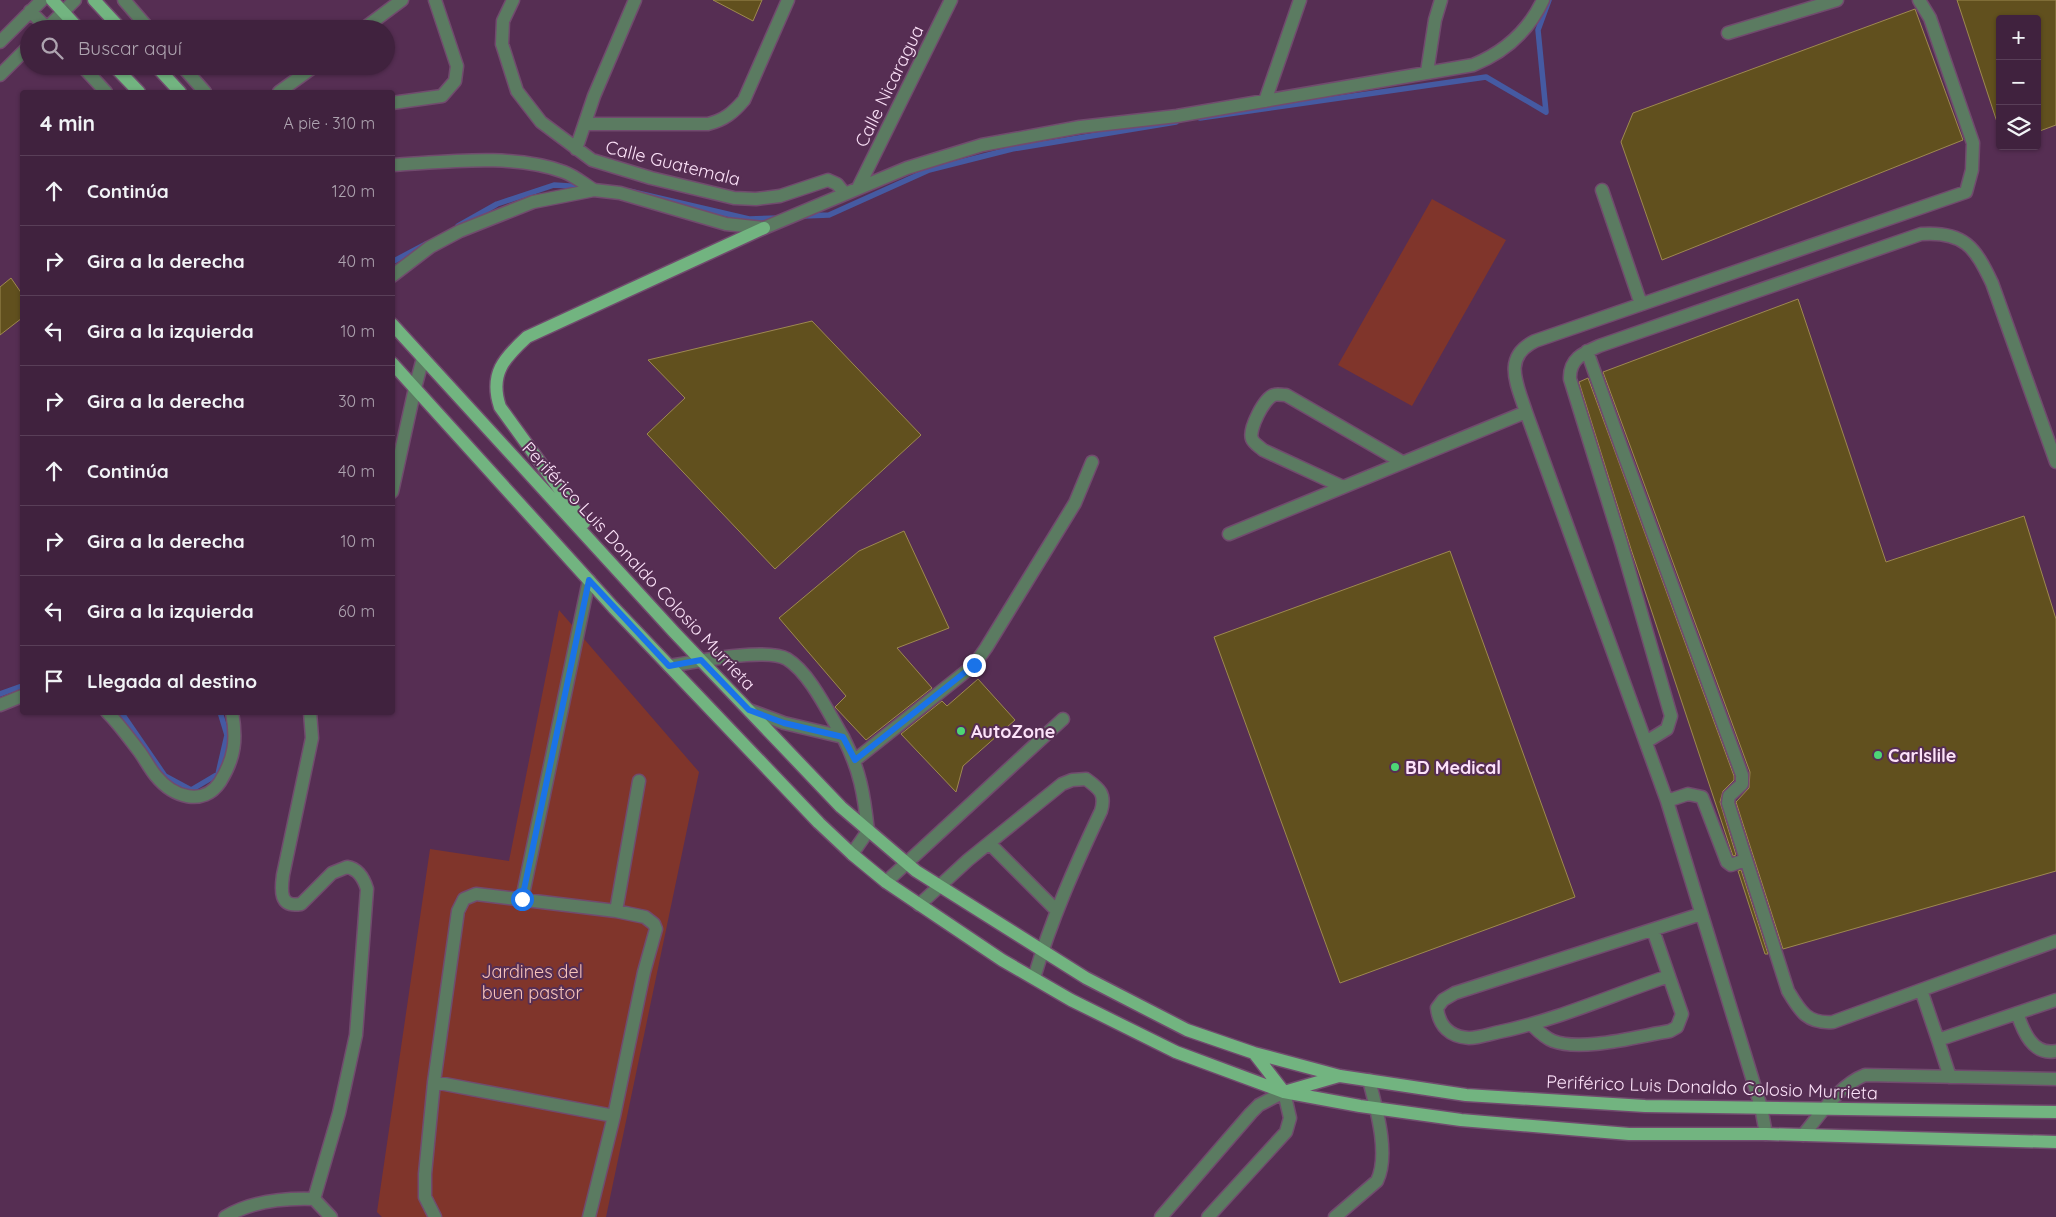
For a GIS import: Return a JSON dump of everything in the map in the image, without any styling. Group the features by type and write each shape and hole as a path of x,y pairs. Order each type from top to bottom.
{"main road":[{"path":"52,0 71,20"},
{"path":"94,0 113,20"},
{"path":"123,75 138,90"},
{"path":"164,75 178,90"},
{"path":"619,572 500,407 496,390 497,375 502,362 527,337 764,228"},
{"name":"Periférico Luis Donaldo Colosio Murrieta","path":"395,327 701,660 841,807 868,831 906,863 938,886 1086,978 1187,1030 1254,1053 1340,1076 1466,1095 1645,1106 2056,1112"},
{"path":"395,366 669,666 852,854 886,882 1002,960 1071,1000 1176,1052 1284,1092 1461,1120 1629,1134 1766,1134 2056,1142"},
{"path":"1254,1053 1284,1092"},
{"path":"1284,1092 1340,1076"}],"street":[{"path":"21,20 42,0"},
{"path":"55,20 75,0"},
{"path":"124,0 141,20"},
{"path":"375,20 402,0"},
{"path":"395,103 442,96 455,81 456,66 435,0"},
{"name":"Calle Guatemala","path":"513,0 503,21 502,44 517,90 541,122 592,160 651,178 734,198 756,199 780,196 828,180 837,184 845,194"},
{"path":"576,149 594,96 635,0"},
{"path":"585,124 708,124 721,121 735,112 744,100 788,0"},
{"name":"Calle Nicaragua","path":"858,188 951,0"},
{"path":"1265,101 1300,0"},
{"path":"1427,72 1435,20 1441,0"},
{"path":"395,274 430,247 460,231 533,202 594,190 620,193 726,224 764,228 907,168 982,145 1080,127 1177,116 1473,65 1488,59 1516,40 1536,15 1543,0"},
{"path":"1728,33 1837,0"},
{"path":"1766,1134 1761,1107 1667,801 1526,412 1516,381 1514,365 1518,353 1526,345 1966,192 1972,170 1973,143 1930,18 1919,0"},
{"path":"30,11 39,20"},
{"path":"0,42 20,21"},
{"path":"0,75 20,55"},
{"path":"90,75 104,90"},
{"path":"190,75 204,90"},
{"path":"296,88 307,75"},
{"path":"395,164 482,161 522,162 545,166 566,173 594,190"},
{"path":"1602,190 1641,304"},
{"path":"1646,742 1667,729 1671,716 1624,552 1570,379 1574,360 1587,351 1921,234 1936,233 1949,235 1968,244 1981,258 1992,283 2056,462"},
{"path":"1587,351 1742,775 1742,784 1729,796 1728,803 1788,991 1801,1012 1821,1023 1833,1022 2056,940"},
{"path":"395,478 423,358"},
{"path":"1343,488 1264,450 1256,444 1252,439 1251,432 1263,402 1275,394 1286,395 1402,462"},
{"path":"1229,534 1526,412"},
{"path":"855,760 974,665 1075,503 1092,462"},
{"path":"522,899 589,580"},
{"path":"669,666 701,660 776,655 786,658 805,676 855,760 864,792 868,831 852,854"},
{"path":"0,705 20,697"},
{"path":"749,710 784,723 843,737"},
{"path":"109,715 138,750 157,778 176,793 198,798 215,789 232,760 236,734 233,715"},
{"path":"310,715 312,738 283,875 281,894 291,904 301,904 332,873 347,867 357,871 367,889 356,1035 339,1113 314,1199"},
{"path":"886,882 1063,719"},
{"path":"919,905 938,886 1062,784 1072,780 1086,779 1100,791 1104,800 1101,811 1070,876 1042,950 1034,978"},
{"path":"616,910 639,781"},
{"path":"1667,801 1688,794 1702,797 1728,862 1731,865 1745,860"},
{"path":"989,843 1057,911"},
{"path":"435,1217 425,1197 425,1174 434,1082 458,911 469,895 476,894 616,910 645,917 654,924 656,929 644,972 614,1116 589,1217"},
{"path":"1669,976 1532,1025 1469,1038 1451,1034 1444,1029 1438,1019 1437,1008 1443,1000 1454,993 1701,914"},
{"path":"1532,1025 1554,1042 1572,1045 1595,1044 1670,1031 1677,1027 1682,1014 1653,930"},
{"path":"1921,990 1950,1077"},
{"path":"1938,1040 2056,1000"},
{"path":"2017,1013 2022,1029 2029,1040 2038,1048 2050,1052 2056,1051"},
{"path":"1802,1135 1851,1082 1865,1075 2056,1079"},
{"path":"1336,1217 1377,1181 1381,1172 1382,1141 1370,1080"},
{"path":"434,1082 614,1116"},
{"path":"1161,1217 1251,1113 1259,1106 1284,1092 1290,1118 1286,1132 1208,1217"},
{"path":"225,1217 236,1211 259,1204 288,1198 314,1199 331,1217"}],"green space":[{"path":"1432,199 1506,240 1412,406 1338,365"},
{"name":"Jardines del buen pastor","path":"559,610 699,772 606,1217 382,1217 377,1212 430,849 509,861"}],"building":[{"path":"713,0 762,0 753,21"},
{"path":"1957,0 2056,0 2056,125 2041,131 2041,15 1996,15 1996,119"},
{"path":"1915,9 1963,140 1662,260 1621,142 1633,113"},
{"path":"11,278 20,291 20,320 0,335 0,287"},
{"name":"Carlslile","path":"1798,299 1886,562 2024,516 2056,619 2056,871 1783,949 1736,802 1749,788 1750,772 1603,372"},
{"path":"812,321 921,435 775,569 647,434 685,398 648,360"},
{"path":"1588,378 1734,776 1734,780 1723,791 1720,802 1736,855 1733,856 1631,549 1579,382"},
{"path":"904,531 949,628 897,648 932,688 866,740 835,707 846,696 779,618 859,551"},
{"name":"BD Medical","path":"1450,551 1575,897 1340,983 1214,637"},
{"name":"AutoZone","path":"978,679 1015,720 963,766 956,792 901,734 942,701 947,706"},
{"path":"1741,870 1768,954 1765,954 1738,871"}],"waterway":[{"path":"1200,118 1486,77 1546,112 1538,30 1549,0"},
{"path":"803,216 829,215 929,170 1012,149 1176,122"},
{"path":"458,226 497,204 554,185 585,187"},
{"path":"629,191 749,219 779,218"},
{"path":"395,260 426,244"},
{"path":"0,694 20,687"},
{"path":"123,715 165,776 191,790 218,774 227,735 221,715"}],"place":[{"name":"AutoZone","path":"961,731"},
{"name":"Carlslile","path":"1878,755"},
{"name":"BD Medical","path":"1395,767"}],"route":[{"path":"522,899 589,580 669,666 701,660 749,710 784,723 843,737 855,760 974,665"}]}
